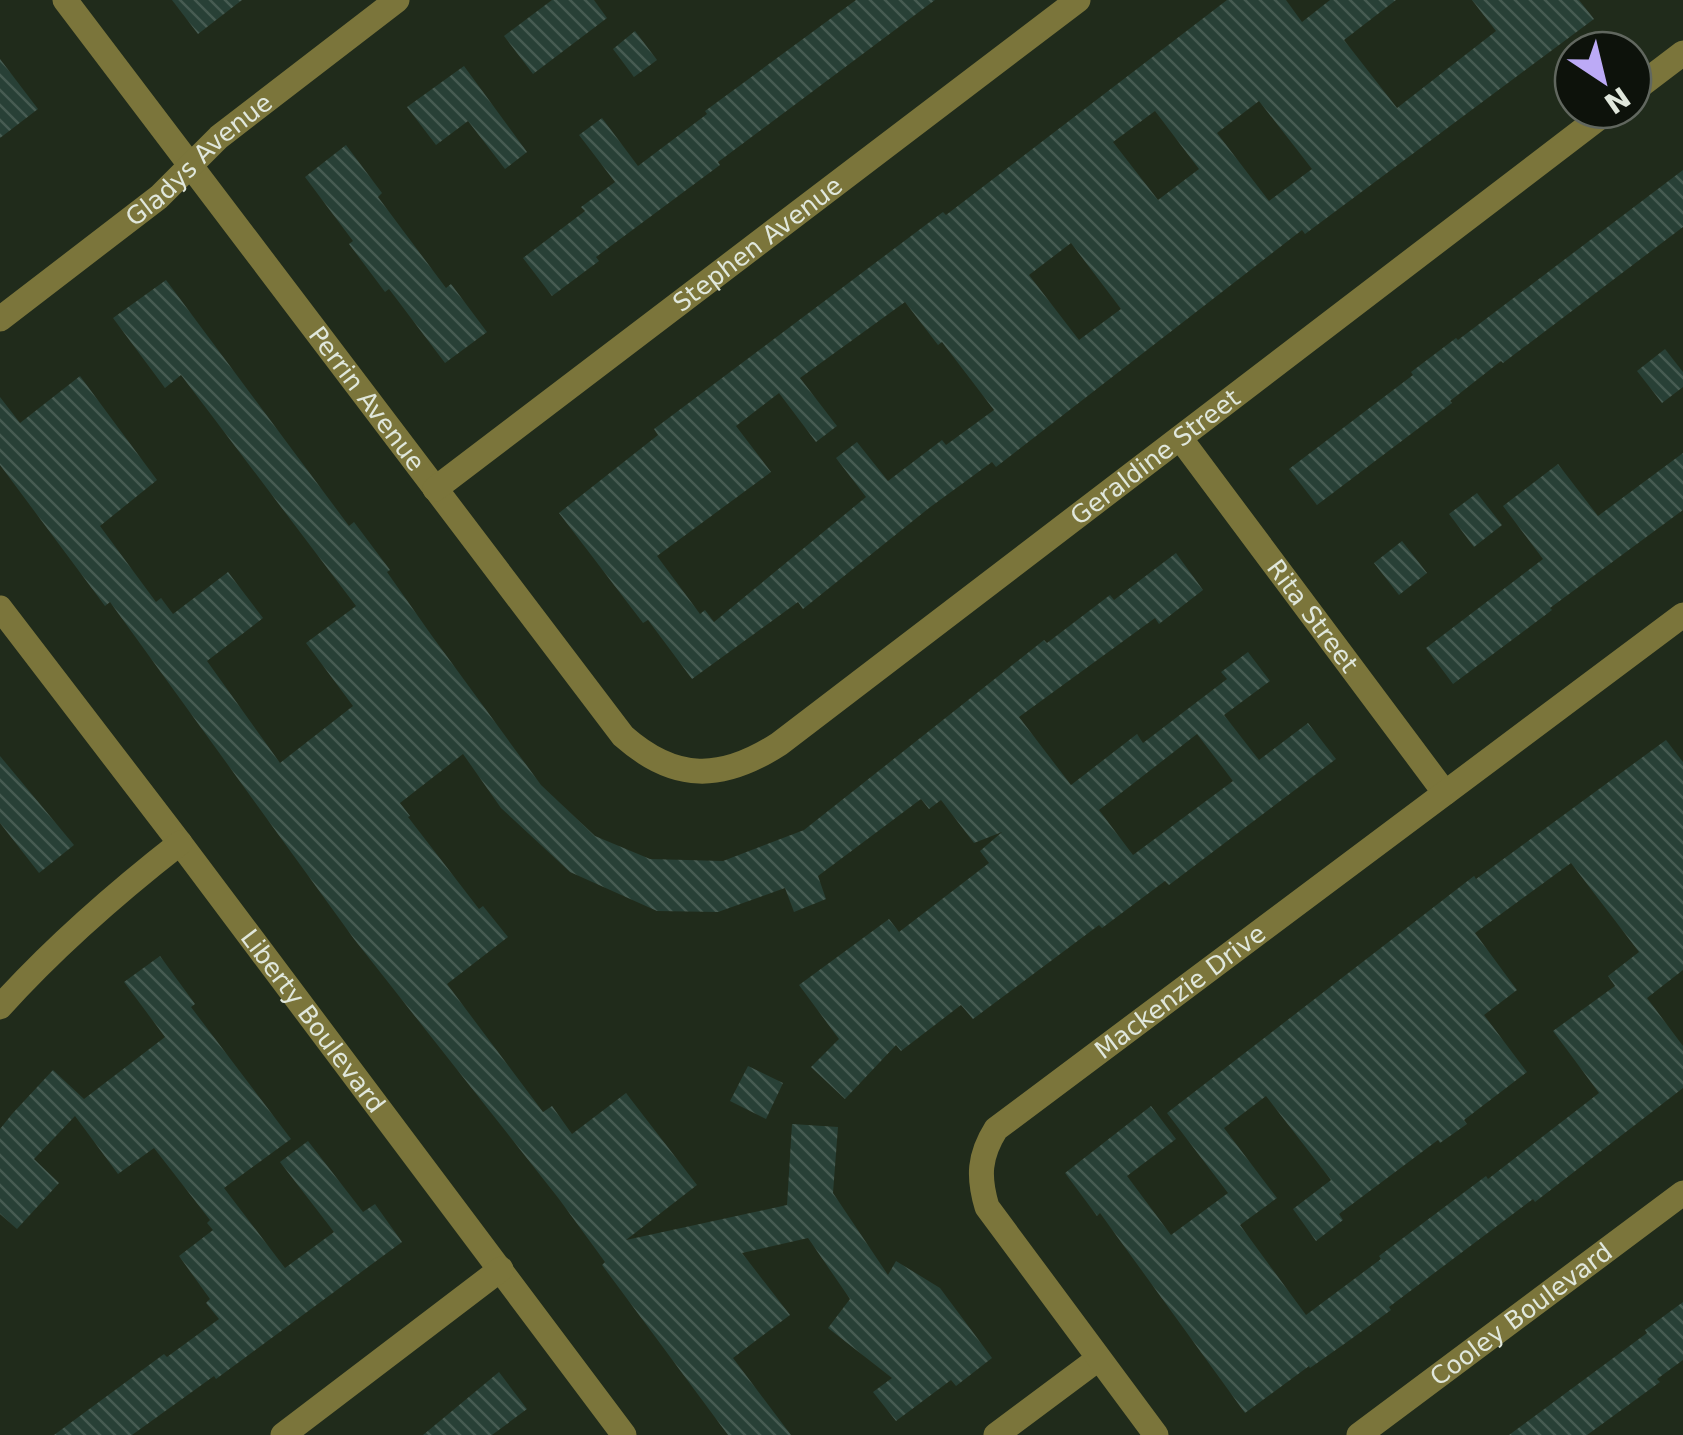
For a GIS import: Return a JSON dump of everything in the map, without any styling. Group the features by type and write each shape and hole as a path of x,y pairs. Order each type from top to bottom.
{"street":[{"name":"Perrin Avenue","path":"64,0 623,736 662,765 690,771"},
{"name":"Gladys Avenue","path":"0,319 159,197 219,137 398,0"},
{"name":"Stephen Avenue","path":"435,489 1078,0"},
{"path":"1653,76 1683,53"},
{"name":"Geraldine Street","path":"690,771 712,773 740,766 779,744 1583,130"},
{"name":"Rita Street","path":"1180,438 1445,793"},
{"name":"Liberty Boulevard","path":"0,608 624,1435"},
{"name":"Mackenzie Drive","path":"1098,1359 987,1207 980,1172 986,1144 996,1129 1683,616"},
{"path":"0,1007 40,963 108,900 180,842"},
{"name":"Cooley Boulevard","path":"1360,1435 1683,1193"},
{"path":"283,1435 501,1269"},
{"path":"996,1435 1098,1359 1156,1435"}],"building":[{"path":"172,0 242,0 198,34"},
{"path":"552,0 594,0 607,18 533,74 504,36"},
{"path":"856,0 935,0 718,162 720,165 596,257 599,261 552,296 523,258 585,211 581,207 615,182 579,135 602,118 638,166 707,114 705,111"},
{"path":"1227,0 1286,0 1302,22 1330,0 1396,0 1344,40 1397,108 1496,31 1472,0 1579,0 1594,19 1579,30 1553,30 1553,50 1305,234 1302,230 996,467 992,462 929,508 803,609 798,602 692,679 648,620 643,623 559,513 658,435 654,429 943,212 946,215","holes":["1259,101 1312,169 1269,201 1217,133","1155,111 1199,169 1158,200 1113,142","1071,243 1121,309 1079,340 1029,275","905,302 938,345 942,342 994,410 946,445 942,440 888,481 857,442 836,458 866,497 714,622 705,610 700,614 657,556 771,472 736,426 779,393 816,442 837,426 800,378"]},
{"path":"635,31 657,60 634,77 613,49"},
{"path":"0,59 38,109 0,138"},
{"path":"464,66 527,152 505,169 468,121 436,145 407,107"},
{"path":"346,145 382,193 378,197 446,288 451,284 487,332 445,363 389,289 385,292 305,177"},
{"path":"1683,170 1683,227 1501,361 1317,505 1289,469 1413,375 1411,372"},
{"path":"166,280 349,526 354,522 390,570 387,572 541,785 595,836 650,859 723,861 804,830 1044,640 1047,643 1110,595 1114,600 1176,553 1203,590 1159,624 1155,618 1019,717 1071,785 1137,734 1143,743 1227,679 1221,672 1248,652 1270,681 1224,715 1259,760 1308,723 1336,759 1169,885 1165,881 1102,928 1099,925 973,1019 961,1005 901,1051 896,1045 845,1099 811,1067 839,1039 799,985 889,919 899,932 989,863 980,851 1002,832 974,843 941,800 929,809 921,799 818,876 826,899 794,912 785,888 718,912 657,911 570,872 501,808 463,754 400,803 479,909 483,906 508,937 447,984 543,1112 552,1106 572,1134 626,1093 697,1185 626,1240 787,1205 792,1124 838,1127 833,1193 888,1275 896,1261 940,1288 992,1358 956,1386 951,1380 896,1421 873,1392 892,1378 828,1328 850,1299 808,1238 742,1253 790,1315 733,1358 791,1435 728,1435 602,1265 605,1262 559,1199 354,939 110,602 105,606 0,465 0,397 20,423 80,376 157,480 100,526 156,602 161,598 173,614 228,572 263,618 207,661 280,763 353,706 306,643 356,606 181,375 165,388 113,318","holes":["1197,734 1233,781 1133,855 1099,810"]},
{"path":"1665,349 1683,372 1683,387 1662,403 1637,371"},
{"path":"1683,453 1683,510 1453,684 1426,648 1543,559 1503,506 1558,464 1598,516"},
{"path":"1477,493 1502,525 1474,547 1449,514"},
{"path":"1402,541 1427,573 1399,595 1374,563"},
{"path":"1666,740 1683,762 1683,970 1647,998 1683,1046 1683,1088 1535,1202 1533,1199 1389,1307 1391,1310 1245,1413 1100,1213 1097,1216 1065,1173 1151,1106 1176,1139 1127,1176 1171,1235 1228,1193 1167,1113 1474,876 1476,879","holes":["1571,863 1639,952 1608,976 1615,986 1553,1031 1599,1093 1306,1315 1240,1225 1277,1198 1224,1128 1266,1096 1331,1180 1293,1209 1316,1241 1343,1220 1339,1214 1438,1140 1440,1143 1467,1124 1464,1120 1527,1072 1484,1015 1517,990 1475,933"]},
{"path":"0,756 74,845 39,873 0,823"},
{"path":"160,956 195,1004 191,1007 291,1139 224,1188 285,1268 334,1232 280,1162 308,1141 363,1212 375,1204 402,1242 216,1379 214,1376 132,1435 54,1435 219,1319 206,1303 210,1299 179,1256 213,1230 207,1223 210,1220 154,1148 118,1174 75,1116 34,1159 59,1183 17,1229 0,1214 0,1129 53,1070 84,1099 165,1037 124,982"},
{"path":"748,1066 783,1083 766,1119 730,1101"},
{"path":"1683,1302 1683,1360 1657,1379 1660,1382 1587,1435 1509,1435 1647,1333 1645,1330"},
{"path":"499,1372 527,1409 492,1435 423,1435"}]}
